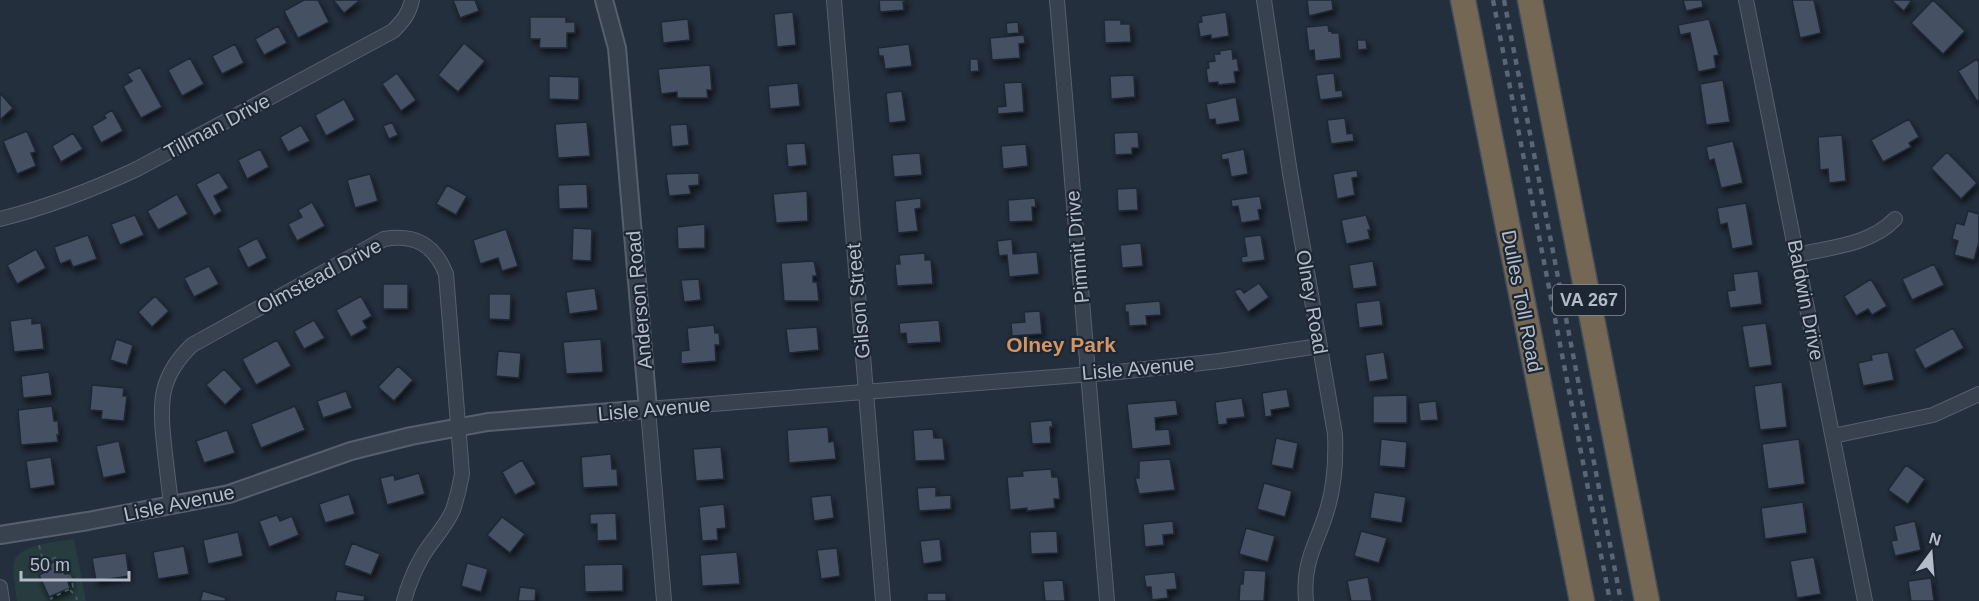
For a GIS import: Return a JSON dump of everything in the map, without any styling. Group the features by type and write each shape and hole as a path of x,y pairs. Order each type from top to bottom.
{"highway":[{"name":"Dulles Toll Road","path":"1463,0 1582,601"},
{"name":"VA 267","path":"1530,0 1647,601"}],"street":[{"name":"Tillman Drive","path":"0,219 58,203 98,188 137,169 393,31 403,22 410,10 412,0"},
{"name":"Anderson Road","path":"604,0 617,48 664,601"},
{"name":"Gilson Street","path":"834,0 883,601"},
{"name":"Pimmit Drive","path":"1057,0 1107,601"},
{"name":"Olney Road","path":"1264,0 1335,434 1336,459 1333,485 1328,509 1310,552 1306,573 1306,601"},
{"name":"Baldwin Drive","path":"1746,0 1865,601"},
{"path":"1797,255 1860,241 1877,234 1895,219"},
{"name":"Olmstead Drive","path":"171,505 161,408 163,390 170,372 180,357 192,345 384,239 410,238 433,251 446,274 462,474 452,512 422,557 411,578 404,601"},
{"name":"Lisle Avenue","path":"0,535 229,494 351,451 411,435 488,422 1088,374 1220,361 1319,346"},
{"path":"1833,436 1933,416 1979,394"},
{"path":"0,587 2,601"}],"path":[{"path":"39,545 43,562 58,557 74,587 50,598"},
{"path":"70,590 77,600"}],"green space":[{"path":"74,539 86,601 17,601 13,571 17,556 23,551 40,545"}],"building":[{"path":"304,0 318,0 329,22 298,38 284,11"},
{"path":"333,0 360,0 344,13"},
{"path":"453,0 475,0 479,11 460,18"},
{"path":"879,0 908,1 903,2 904,10 880,12"},
{"path":"1307,0 1332,0 1333,10 1309,16"},
{"path":"1683,0 1702,0 1703,7 1686,11"},
{"path":"1792,0 1814,0 1821,33 1800,38"},
{"path":"1891,0 1912,0 1904,11"},
{"path":"1933,0 1965,31 1943,54 1911,23"},
{"path":"793,12 796,45 777,47 774,14"},
{"path":"1226,12 1229,36 1211,39 1211,35 1200,37 1198,23 1202,22 1201,16"},
{"path":"530,17 566,17 566,22 575,22 575,33 567,33 567,48 539,48 540,39 530,39"},
{"path":"688,19 690,40 663,43 661,22"},
{"path":"1709,19 1719,55 1714,56 1716,68 1698,72 1690,33 1680,35 1678,25"},
{"path":"1104,20 1121,20 1121,24 1130,24 1131,42 1105,43"},
{"path":"1018,22 1019,33 1007,34 1006,23"},
{"path":"1328,25 1329,31 1339,33 1341,58 1315,61 1314,50 1309,51 1306,27"},
{"path":"278,26 287,43 264,55 255,39"},
{"path":"1024,35 1025,43 1019,44 1020,58 992,60 990,38"},
{"path":"1357,40 1366,40 1367,49 1358,50"},
{"path":"464,43 485,61 458,92 438,75"},
{"path":"235,44 244,63 222,74 212,56"},
{"path":"909,44 912,66 885,69 883,56 879,56 878,48"},
{"path":"1232,49 1233,59 1237,58 1239,71 1234,72 1236,83 1218,85 1218,82 1208,83 1206,69 1209,68 1208,62 1215,61 1214,54 1220,54 1219,51"},
{"path":"190,58 204,84 182,96 168,70"},
{"path":"970,59 978,59 979,71 970,72"},
{"path":"1977,59 1979,63 1979,100 1977,101 1958,71"},
{"path":"710,65 712,90 707,90 708,98 677,98 677,92 661,94 658,69"},
{"path":"140,67 162,107 141,118 123,86 132,81 127,74"},
{"path":"397,73 416,100 401,111 382,84"},
{"path":"1334,73 1336,91 1342,90 1343,97 1320,100 1316,75"},
{"path":"1134,75 1135,97 1111,99 1110,76"},
{"path":"549,76 579,77 579,100 549,99"},
{"path":"1723,80 1730,122 1706,125 1700,84"},
{"path":"1022,82 1024,112 998,114 997,107 1006,106 1004,83"},
{"path":"798,83 800,106 770,109 768,86"},
{"path":"902,91 906,121 889,123 886,93"},
{"path":"0,93 13,108 1,119 0,118"},
{"path":"1236,97 1240,121 1216,125 1215,119 1209,120 1206,104"},
{"path":"344,99 355,120 326,136 315,115"},
{"path":"112,110 123,131 101,143 92,126 106,118 104,115"},
{"path":"1345,118 1347,134 1353,133 1354,141 1331,144 1327,120"},
{"path":"1909,119 1919,137 1909,143 1911,147 1883,162 1871,140"},
{"path":"392,122 398,135 389,139 383,126"},
{"path":"587,122 590,156 558,158 555,124"},
{"path":"687,124 689,145 672,147 670,125"},
{"path":"301,125 310,141 288,152 280,137"},
{"path":"27,131 36,152 31,153 36,166 17,174 3,141"},
{"path":"1138,132 1139,148 1132,148 1132,154 1115,155 1114,133"},
{"path":"73,133 83,149 61,162 52,146"},
{"path":"1842,135 1846,181 1829,183 1828,169 1820,170 1818,137"},
{"path":"1733,141 1743,183 1721,188 1714,159 1709,161 1706,147"},
{"path":"805,143 807,165 788,167 786,144"},
{"path":"1026,144 1028,166 1003,169 1001,146"},
{"path":"260,149 269,167 247,179 238,160"},
{"path":"1244,149 1248,174 1231,177 1228,159 1222,160 1221,154"},
{"path":"1947,152 1977,183 1961,199 1931,168"},
{"path":"920,153 922,175 894,177 892,155"},
{"path":"1357,170 1358,177 1352,178 1355,195 1337,199 1333,174"},
{"path":"219,172 229,188 214,196 222,211 214,216 196,184"},
{"path":"699,173 699,185 689,186 691,194 669,196 666,174"},
{"path":"370,174 378,201 355,208 347,180"},
{"path":"587,184 588,208 559,209 558,185"},
{"path":"447,185 467,196 456,215 436,204"},
{"path":"1137,188 1138,210 1118,211 1117,189"},
{"path":"807,191 808,221 776,223 773,194"},
{"path":"177,194 188,214 158,230 147,211"},
{"path":"1260,196 1262,209 1258,210 1260,220 1241,223 1238,206 1232,207 1231,200"},
{"path":"921,198 921,208 915,209 918,231 898,233 895,201"},
{"path":"1035,198 1036,207 1032,207 1033,221 1009,222 1008,200"},
{"path":"312,202 325,226 297,241 288,224 302,217 298,210"},
{"path":"1746,203 1753,245 1732,249 1727,223 1720,225 1717,208"},
{"path":"1968,211 1979,214 1979,242 1974,260 1954,255 1958,241 1952,239 1956,223 1964,225"},
{"path":"135,215 144,235 120,245 111,224"},
{"path":"1366,215 1371,230 1368,230 1370,239 1346,244 1341,220"},
{"path":"705,224 705,248 678,249 677,227"},
{"path":"573,228 592,229 591,261 572,260"},
{"path":"506,229 518,266 502,271 498,258 480,264 473,240"},
{"path":"88,235 97,259 73,267 70,260 60,264 54,247"},
{"path":"1261,235 1265,260 1242,263 1241,257 1247,256 1244,237"},
{"path":"257,238 267,258 248,268 238,248"},
{"path":"1012,239 1013,254 1037,252 1039,274 1009,277 1007,255 999,256 997,241"},
{"path":"1141,243 1143,266 1122,268 1120,245"},
{"path":"36,249 46,268 17,284 7,265"},
{"path":"925,253 925,260 931,260 933,284 897,286 895,264 900,264 899,255"},
{"path":"814,261 817,276 813,276 813,282 817,282 819,301 784,301 781,263"},
{"path":"1373,261 1377,286 1353,289 1349,265"},
{"path":"1934,264 1944,285 1912,300 1902,279"},
{"path":"209,266 219,284 194,297 184,278"},
{"path":"1758,271 1762,304 1730,308 1727,291 1735,290 1733,274"},
{"path":"699,279 701,300 684,302 681,280"},
{"path":"1871,279 1887,306 1872,315 1868,309 1856,316 1844,296"},
{"path":"1259,283 1269,297 1248,312 1234,291 1240,288 1244,293"},
{"path":"383,284 408,284 408,309 383,309"},
{"path":"595,288 598,310 569,314 566,292"},
{"path":"489,294 511,294 510,320 489,319"},
{"path":"155,296 169,311 152,327 138,312"},
{"path":"361,296 372,316 363,321 367,328 351,337 336,310"},
{"path":"1380,300 1383,325 1359,328 1356,303"},
{"path":"1160,301 1161,315 1146,316 1147,325 1129,326 1125,304"},
{"path":"1040,311 1042,334 1012,336 1011,323 1025,322 1024,312"},
{"path":"32,318 32,324 41,323 44,349 14,352 10,321"},
{"path":"314,320 325,338 304,349 294,331"},
{"path":"939,320 941,342 907,344 906,333 900,334 899,323"},
{"path":"1766,323 1772,365 1749,368 1742,326"},
{"path":"714,325 715,333 719,333 720,345 715,345 716,361 681,364 681,351 689,350 687,328"},
{"path":"817,327 819,350 789,353 786,329"},
{"path":"1953,328 1964,348 1925,369 1914,349"},
{"path":"116,339 133,345 127,365 110,360"},
{"path":"601,339 603,372 566,374 563,342"},
{"path":"277,340 291,366 256,385 242,359"},
{"path":"498,351 521,353 519,378 496,376"},
{"path":"1384,352 1388,379 1369,382 1365,355"},
{"path":"1888,352 1894,380 1863,386 1858,363 1872,360 1871,355"},
{"path":"398,366 413,380 394,401 378,387"},
{"path":"224,369 242,389 225,405 206,385"},
{"path":"49,372 52,395 23,398 21,376"},
{"path":"1782,382 1787,427 1760,430 1754,386"},
{"path":"92,385 124,388 123,396 127,396 124,421 101,419 102,411 90,410"},
{"path":"1287,389 1290,407 1271,410 1272,416 1265,417 1262,393"},
{"path":"346,391 352,408 323,418 317,401"},
{"path":"1407,395 1407,423 1373,423 1373,396"},
{"path":"1242,398 1245,417 1227,419 1227,424 1218,425 1215,402"},
{"path":"1176,400 1178,415 1155,418 1156,430 1169,429 1171,445 1132,449 1127,404"},
{"path":"1436,401 1438,420 1420,421 1418,403"},
{"path":"52,406 54,421 58,421 58,442 21,445 18,410"},
{"path":"295,406 305,430 261,448 251,424"},
{"path":"1052,420 1051,443 1032,444 1030,422"},
{"path":"828,427 829,442 834,441 836,459 789,463 787,430"},
{"path":"933,429 934,438 943,438 945,460 915,461 913,430"},
{"path":"227,430 235,453 204,463 196,441"},
{"path":"1276,438 1298,443 1293,469 1271,465"},
{"path":"1381,439 1407,442 1405,468 1379,466"},
{"path":"1799,439 1805,484 1768,489 1762,444"},
{"path":"119,441 126,473 103,478 96,446"},
{"path":"721,447 724,479 696,481 693,449"},
{"path":"611,454 612,469 617,469 618,486 583,488 581,457"},
{"path":"51,457 55,485 30,489 26,461"},
{"path":"1170,459 1175,490 1139,494 1135,478 1139,478 1139,461"},
{"path":"522,460 536,484 515,495 502,472"},
{"path":"1906,465 1925,479 1908,504 1888,490"},
{"path":"1051,469 1052,477 1058,477 1060,499 1054,499 1055,508 1010,510 1007,477 1023,476 1022,471"},
{"path":"419,473 425,494 387,505 380,478 394,475 395,480"},
{"path":"1264,483 1292,491 1285,517 1257,509"},
{"path":"936,487 936,496 951,495 951,509 919,511 917,488"},
{"path":"1374,492 1406,497 1402,523 1370,518"},
{"path":"349,494 355,514 325,523 319,504"},
{"path":"831,495 834,518 814,521 811,497"},
{"path":"1803,502 1807,533 1765,539 1761,508"},
{"path":"724,504 726,528 717,529 718,540 702,541 699,507"},
{"path":"616,513 617,540 597,541 597,524 590,524 590,514"},
{"path":"277,515 280,521 292,516 299,535 269,547 259,521"},
{"path":"502,517 525,534 510,553 487,535"},
{"path":"1173,521 1174,534 1163,535 1164,545 1145,547 1143,524"},
{"path":"1915,521 1921,550 1895,556 1891,541 1897,540 1894,526"},
{"path":"1246,528 1275,536 1268,562 1239,554"},
{"path":"1057,531 1058,553 1031,554 1030,532"},
{"path":"1361,531 1387,538 1379,563 1354,556"},
{"path":"238,532 243,556 208,564 203,540"},
{"path":"940,539 942,561 923,564 920,541"},
{"path":"352,543 380,554 371,575 344,565"},
{"path":"184,546 189,574 158,579 153,552"},
{"path":"837,548 840,576 821,579 817,550"},
{"path":"737,552 740,584 702,586 700,555"},
{"path":"126,553 129,576 96,581 92,558"},
{"path":"1814,557 1821,594 1797,598 1790,561"},
{"path":"58,560 71,580 68,582 70,588 49,597 39,575 51,569 49,564"},
{"path":"467,563 488,569 481,592 461,586"},
{"path":"623,564 623,591 585,592 584,565"},
{"path":"1244,570 1266,571 1264,601 1239,601"},
{"path":"1175,572 1177,589 1167,590 1168,598 1152,600 1151,587 1146,587 1144,575"},
{"path":"1368,577 1372,601 1351,601 1347,581"},
{"path":"1931,578 1934,601 1911,601 1908,581"},
{"path":"1063,580 1065,601 1045,601 1043,581"},
{"path":"520,587 536,589 535,601 518,601"},
{"path":"203,591 226,598 225,601 200,601"},
{"path":"337,591 365,596 364,601 335,601"},
{"path":"927,593 946,593 946,601 927,601"}],"railway":[{"path":"1493,0 1610,601"},
{"path":"1504,0 1621,601"}],"district":[{"name":"Olney Park","path":"1061,344"}]}
